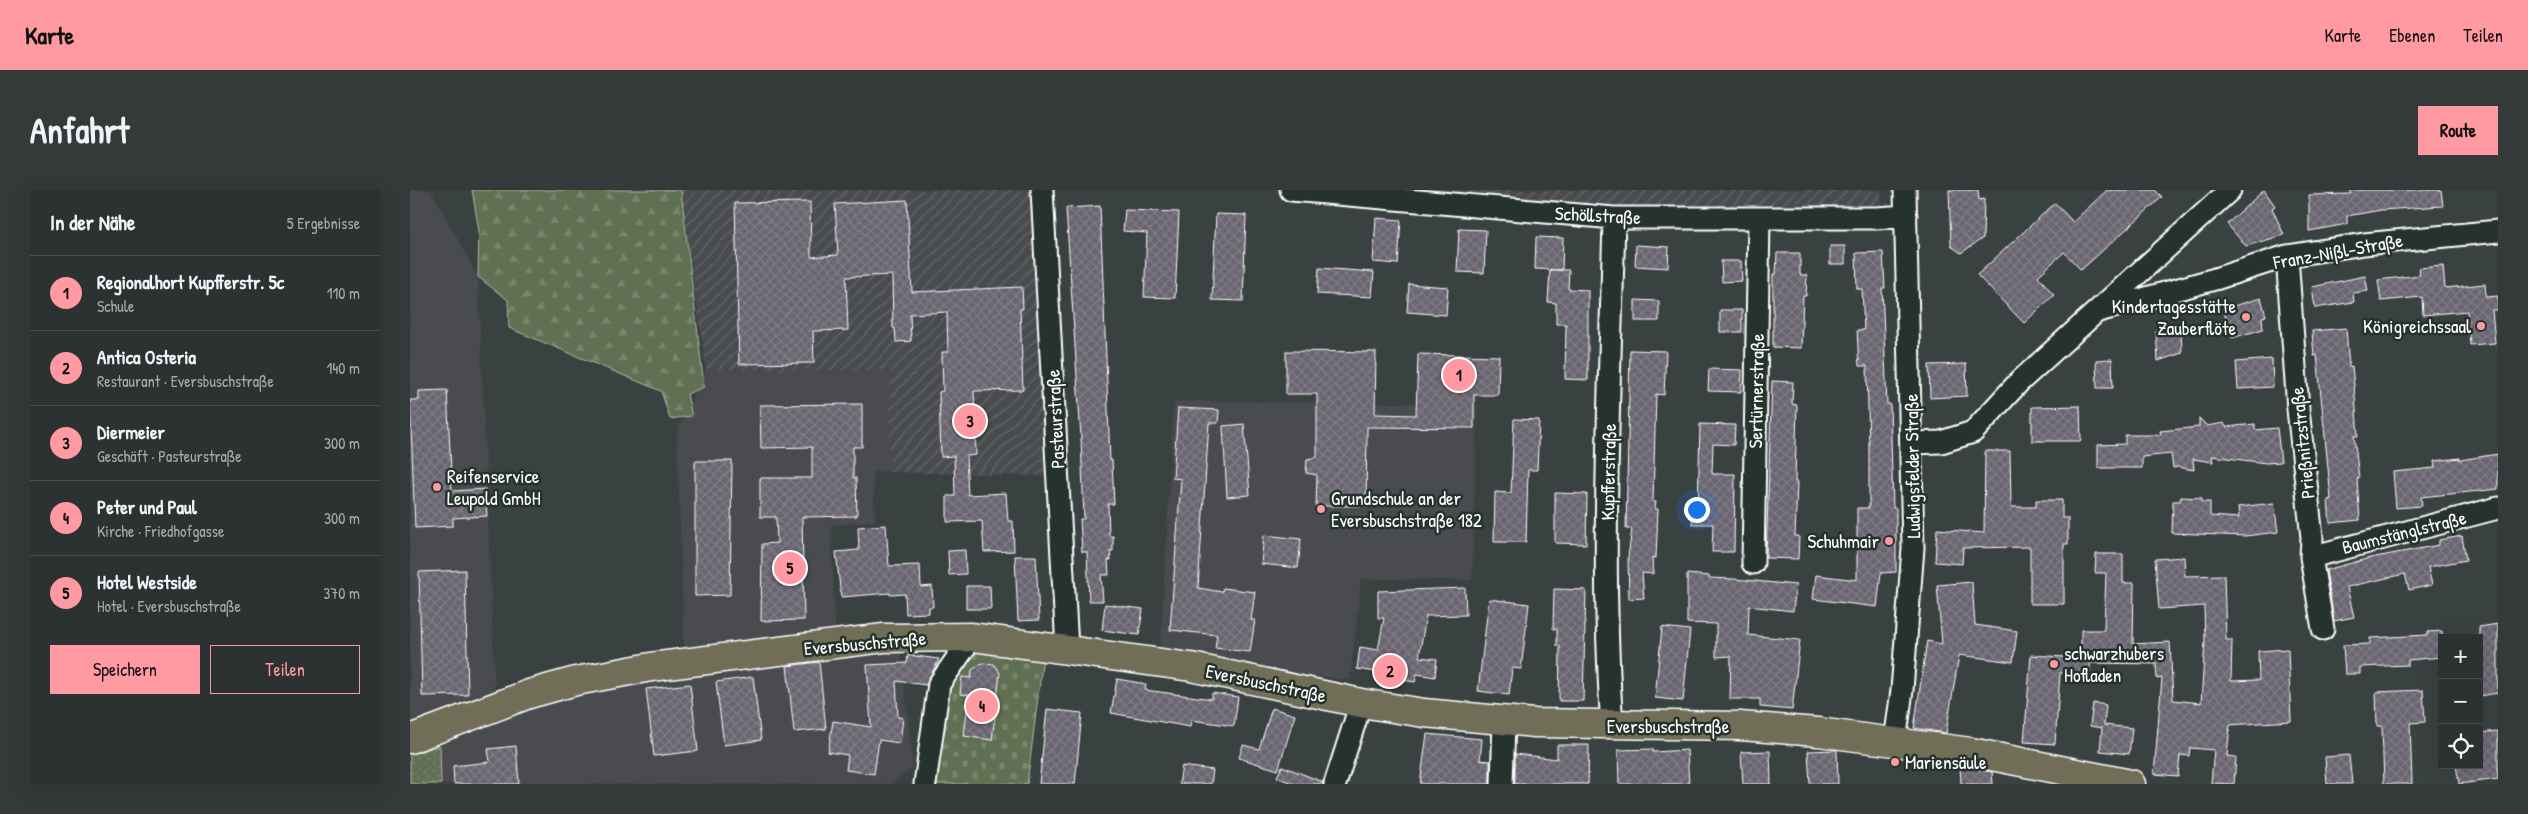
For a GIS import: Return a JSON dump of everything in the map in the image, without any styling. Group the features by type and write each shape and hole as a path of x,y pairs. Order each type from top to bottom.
{"main road":[{"name":"Eversbuschstraße","path":"410,739 529,694 576,680 651,667 884,638 972,637 1191,667 1361,703 1424,713 1504,721 1612,726 1740,726 1818,732 1971,752 2131,784"}],"street":[{"name":"Pasteurstraße","path":"1042,190 1067,649"},
{"name":"Schöllstraße","path":"1290,190 1614,218 1759,219 1906,216"},
{"name":"Ludwigsfelder Straße","path":"1895,742 1902,690 1913,548 1905,190"},
{"path":"1912,444 1941,442 1973,432 2019,382 2230,190"},
{"name":"Kupfferstraße","path":"1612,726 1606,590 1614,218"},
{"name":"Sertürnerstraße","path":"1753,563 1759,219"},
{"name":"Franz-Nißl-Straße","path":"2094,312 2215,279 2287,256 2364,244 2498,231"},
{"name":"Prießnitzstraße","path":"2287,256 2298,410 2312,538 2311,556 2323,629"},
{"name":"Baumstänglstraße","path":"2311,556 2498,508"},
{"path":"925,784 940,684 972,637"},
{"path":"1335,784 1361,703"},
{"path":"1502,784 1504,721"}],"shaded area":[{"path":"410,190 431,190 478,277 495,694 529,694 900,647 913,768 890,784 441,784 440,746 410,754"},
{"path":"681,190 1032,190 1047,476 890,472 890,371 706,369"},
{"path":"1369,190 1881,190 1882,207 1614,212"},
{"path":"706,369 891,371 890,472 873,471 875,521 831,525 835,631 684,647 677,432"},
{"name":"Grundschule an der Eversbuschstraße 182","path":"1174,401 1477,404 1472,580 1361,579 1350,680 1160,657"}],"green space":[{"path":"472,190 681,190 704,387 687,394 692,416 670,419 661,391 509,328 508,300 478,277 479,231"},
{"path":"978,650 1043,658 1027,784 932,784 947,681"},
{"path":"440,746 441,784 410,784 410,754"}],"building":[{"path":"1949,190 1978,190 1979,200 1984,199 1983,238 1961,253 1951,246"},
{"path":"2107,190 2155,190 2162,197 2081,270 2064,252 2038,276 2054,295 2024,323 1977,275 2055,203 2073,222"},
{"path":"2264,190 2275,206 2272,208 2284,235 2246,246 2227,224"},
{"path":"2350,190 2441,190 2443,206 2381,210 2347,216 2347,224 2309,231 2309,195 2351,194"},
{"path":"907,200 912,292 1022,287 1023,309 1020,309 1023,390 974,391 976,455 966,456 968,495 1006,493 1008,521 1013,521 1014,551 984,552 982,521 947,522 947,496 955,496 954,456 941,457 939,392 943,391 942,352 948,352 947,312 910,314 911,341 896,342 895,328 893,328 892,275 846,277 848,330 813,331 814,363 739,364 735,203 810,202 811,257 838,255 835,204"},
{"path":"1100,206 1110,460 1112,460 1114,504 1108,504 1109,536 1113,536 1113,551 1110,551 1111,560 1108,560 1109,575 1101,575 1103,601 1089,601 1087,552 1082,552 1080,519 1084,519 1081,438 1066,208"},
{"path":"1125,210 1179,212 1175,298 1144,297 1147,233 1123,231"},
{"path":"1216,214 1246,215 1243,301 1212,300"},
{"path":"1376,218 1401,220 1398,264 1373,262"},
{"path":"1459,229 1486,230 1484,273 1457,272"},
{"path":"1536,237 1563,238 1562,270 1535,269"},
{"path":"1636,245 1669,247 1668,268 1635,266"},
{"path":"1830,246 1845,246 1845,264 1830,264"},
{"path":"1883,252 1885,288 1882,288 1887,404 1890,404 1893,508 1896,508 1896,572 1881,573 1877,607 1813,599 1816,575 1857,580 1857,508 1869,508 1869,450 1867,366 1859,366 1857,330 1864,330 1862,289 1857,289 1856,253"},
{"path":"1777,253 1800,253 1800,275 1807,275 1806,296 1803,296 1801,348 1773,347 1773,274 1776,274"},
{"path":"1721,261 1741,261 1742,281 1722,282"},
{"path":"2443,266 2445,288 2485,284 2486,297 2498,296 2498,310 2492,310 2495,343 2470,345 2467,311 2423,315 2422,297 2381,301 2378,280 2420,275 2419,268"},
{"path":"1319,268 1374,272 1372,297 1317,294"},
{"path":"1550,270 1569,270 1568,289 1588,290 1588,380 1565,379 1566,324 1556,324 1556,303 1548,302"},
{"path":"2365,276 2368,291 2353,293 2354,302 2315,308 2312,287"},
{"path":"1409,284 1448,287 1446,315 1407,312"},
{"path":"2261,298 2266,316 2262,317 2263,329 2232,338 2223,309"},
{"path":"1635,300 1659,301 1659,321 1635,321"},
{"path":"1720,310 1742,310 1742,332 1720,332"},
{"path":"2181,328 2182,353 2158,361 2156,330"},
{"path":"2346,328 2349,367 2352,366 2358,436 2354,436 2359,478 2357,479 2360,520 2330,523 2328,500 2331,499 2317,355 2314,356 2312,331"},
{"path":"1630,350 1666,351 1664,395 1656,394 1653,502 1656,502 1655,509 1658,509 1656,558 1652,557 1653,574 1642,573 1644,598 1629,599 1628,557 1632,529 1626,529"},
{"path":"1286,351 1376,352 1375,414 1416,415 1418,354 1499,356 1498,395 1474,395 1474,428 1367,427 1366,506 1316,506 1317,475 1306,473 1307,459 1317,457 1317,394 1286,394"},
{"path":"2112,359 2113,388 2097,388 2096,360"},
{"path":"2272,359 2273,387 2238,389 2236,362"},
{"path":"1966,364 1967,396 1930,398 1929,365"},
{"path":"1709,369 1742,370 1741,392 1708,391"},
{"path":"1772,381 1793,382 1792,404 1797,405 1795,536 1799,536 1798,559 1766,558"},
{"path":"447,390 452,491 485,489 487,516 453,518 453,526 415,528 410,400 419,400 419,391"},
{"path":"862,404 862,447 853,447 853,478 856,478 857,516 802,517 804,620 761,621 762,544 777,543 776,517 760,517 760,478 812,478 812,447 761,448 760,405"},
{"path":"2080,406 2081,441 2032,441 2032,407"},
{"path":"1178,408 1219,410 1218,423 1209,423 1198,588 1222,592 1223,588 1255,592 1251,620 1255,620 1250,652 1215,648 1217,635 1170,630 1181,479 1173,478"},
{"path":"2199,418 2207,426 2224,423 2226,427 2255,424 2255,430 2277,428 2281,462 2266,463 2212,456 2213,462 2193,459 2194,470 2173,468 2171,454 2142,457 2142,468 2098,468 2098,445 2125,444 2125,435 2161,435 2160,431 2199,427"},
{"path":"1514,419 1539,420 1537,470 1528,470 1526,542 1494,542 1495,492 1511,493"},
{"path":"1244,424 1250,495 1227,497 1223,426"},
{"path":"1700,424 1735,425 1734,445 1713,444 1712,474 1735,474 1734,552 1712,552 1713,524 1692,524 1693,511 1698,511"},
{"path":"1985,451 2010,451 2011,507 2036,507 2036,500 2062,500 2062,518 2068,518 2068,544 2064,544 2064,604 2030,604 2030,547 1963,548 1962,564 1935,562 1937,529 1984,533"},
{"path":"2498,454 2498,489 2421,497 2422,506 2396,508 2393,472 2435,468 2434,461 2460,458 2460,460"},
{"path":"695,461 732,461 730,595 695,596"},
{"path":"1555,493 1587,494 1586,544 1555,543"},
{"path":"2181,497 2202,498 2202,502 2210,502 2210,516 2239,518 2238,507 2274,503 2278,532 2245,536 2172,533 2173,501 2180,501"},
{"path":"886,525 889,566 920,565 921,587 932,586 933,607 929,607 929,613 906,614 905,594 890,595 890,593 841,597 836,552 859,550 858,527"},
{"path":"1264,535 1301,539 1298,568 1261,564"},
{"path":"2462,536 2466,560 2428,567 2432,585 2409,590 2405,574 2347,587 2354,617 2334,621 2326,570 2370,558 2439,545 2439,540"},
{"path":"965,550 966,574 949,575 948,551"},
{"path":"2096,554 2123,554 2123,583 2134,583 2133,644 2170,642 2173,700 2201,703 2205,641 2204,606 2159,609 2155,559 2184,557 2185,576 2224,575 2226,640 2232,640 2231,681 2259,680 2258,651 2288,649 2291,721 2230,725 2227,756 2236,757 2234,784 2211,783 2214,750 2190,748 2189,756 2180,755 2178,776 2154,774 2162,678 2157,679 2156,664 2090,663 2090,673 2060,673 2055,744 2024,742 2031,655 2081,658 2081,630 2104,630 2106,573 2095,573"},
{"path":"1015,556 1036,556 1039,620 1018,621"},
{"path":"465,570 468,695 422,696 419,572"},
{"path":"1687,574 1709,576 1709,578 1796,585 1793,611 1749,606 1748,635 1800,640 1792,710 1760,707 1760,699 1730,699 1731,656 1716,657 1716,624 1687,623"},
{"path":"1972,582 1975,625 2017,631 2013,662 1959,655 1946,733 1914,728 1927,641 1942,644 1937,585"},
{"path":"966,586 990,586 991,609 966,609"},
{"path":"1465,588 1466,615 1426,616 1419,657 1437,659 1435,677 1417,674 1415,682 1382,677 1382,673 1357,669 1360,647 1378,650 1384,618 1378,618 1378,591"},
{"path":"1554,589 1586,590 1583,701 1559,701 1560,646 1557,646 1557,629 1553,629"},
{"path":"1489,599 1529,604 1521,669 1512,668 1509,695 1478,691"},
{"path":"1105,604 1143,609 1139,635 1102,630"},
{"path":"2498,624 2498,693 2483,695 2483,634 2479,634 2479,627"},
{"path":"1662,627 1690,630 1683,701 1655,698"},
{"path":"2442,631 2442,634 2438,634 2438,657 2408,660 2408,665 2360,667 2360,674 2345,674 2343,645 2370,644 2370,638 2428,635 2428,632"},
{"path":"908,655 939,659 926,685 896,681 898,717 903,718 900,743 879,740 874,774 846,770 848,755 828,752 833,721 871,727 867,665 907,663"},
{"path":"819,662 826,729 794,732 787,666"},
{"path":"982,663 994,664 1000,673 992,740 964,736 969,695 960,694 962,677 971,678 972,670"},
{"path":"753,677 761,740 724,745 716,682"},
{"path":"1117,679 1146,684 1145,690 1212,699 1212,693 1238,697 1234,726 1191,720 1190,727 1111,713"},
{"path":"690,684 698,751 654,756 646,689"},
{"path":"2423,690 2425,722 2410,723 2412,784 2384,784 2382,726 2377,726 2376,692"},
{"path":"2093,703 2106,705 2104,725 2132,728 2129,754 2100,751 2102,728 2090,726"},
{"path":"1272,708 1295,715 1278,770 1239,758 1243,745 1259,749"},
{"path":"1047,709 1082,713 1075,784 1039,784"},
{"path":"2498,731 2498,779 2459,784 2457,769 2483,769 2483,733"},
{"path":"1427,734 1482,739 1480,760 1490,761 1490,784 1420,784"},
{"path":"1557,745 1589,745 1588,784 1515,784 1515,754 1557,759"},
{"path":"516,746 519,784 454,784 453,766 490,762 488,749"},
{"path":"1653,749 1653,752 1687,750 1689,784 1619,784 1618,750"},
{"path":"1837,750 1838,784 1810,784 1808,751"},
{"path":"1770,751 1771,784 1743,784 1741,752"},
{"path":"2349,755 2352,784 2327,784 2325,757"},
{"path":"1182,766 1213,770 1211,784 1179,784"},
{"path":"1282,766 1323,782 1323,784 1294,784 1277,777"},
{"path":"1960,766 1992,772 1993,784 1961,784"}],"place":[{"name":"Kindertagesstätte Zauberflöte","path":"2246,317"},
{"name":"Königreichssaal","path":"2481,326"},
{"name":"Regionalhort Kupfferstr. 5c","path":"1459,375"},
{"name":"Diermeier","path":"970,421"},
{"name":"Reifenservice Leupold GmbH","path":"437,487"},
{"name":"Grundschule an der Eversbuschstraße 182","path":"1321,509"},
{"name":"Schuhmair","path":"1889,541"},
{"name":"Hotel Westside","path":"790,568"},
{"name":"schwarzhubers Hofladen","path":"2054,664"},
{"name":"Antica Osteria","path":"1390,671"},
{"name":"Peter und Paul","path":"982,706"},
{"name":"Mariensäule","path":"1895,762"}]}
